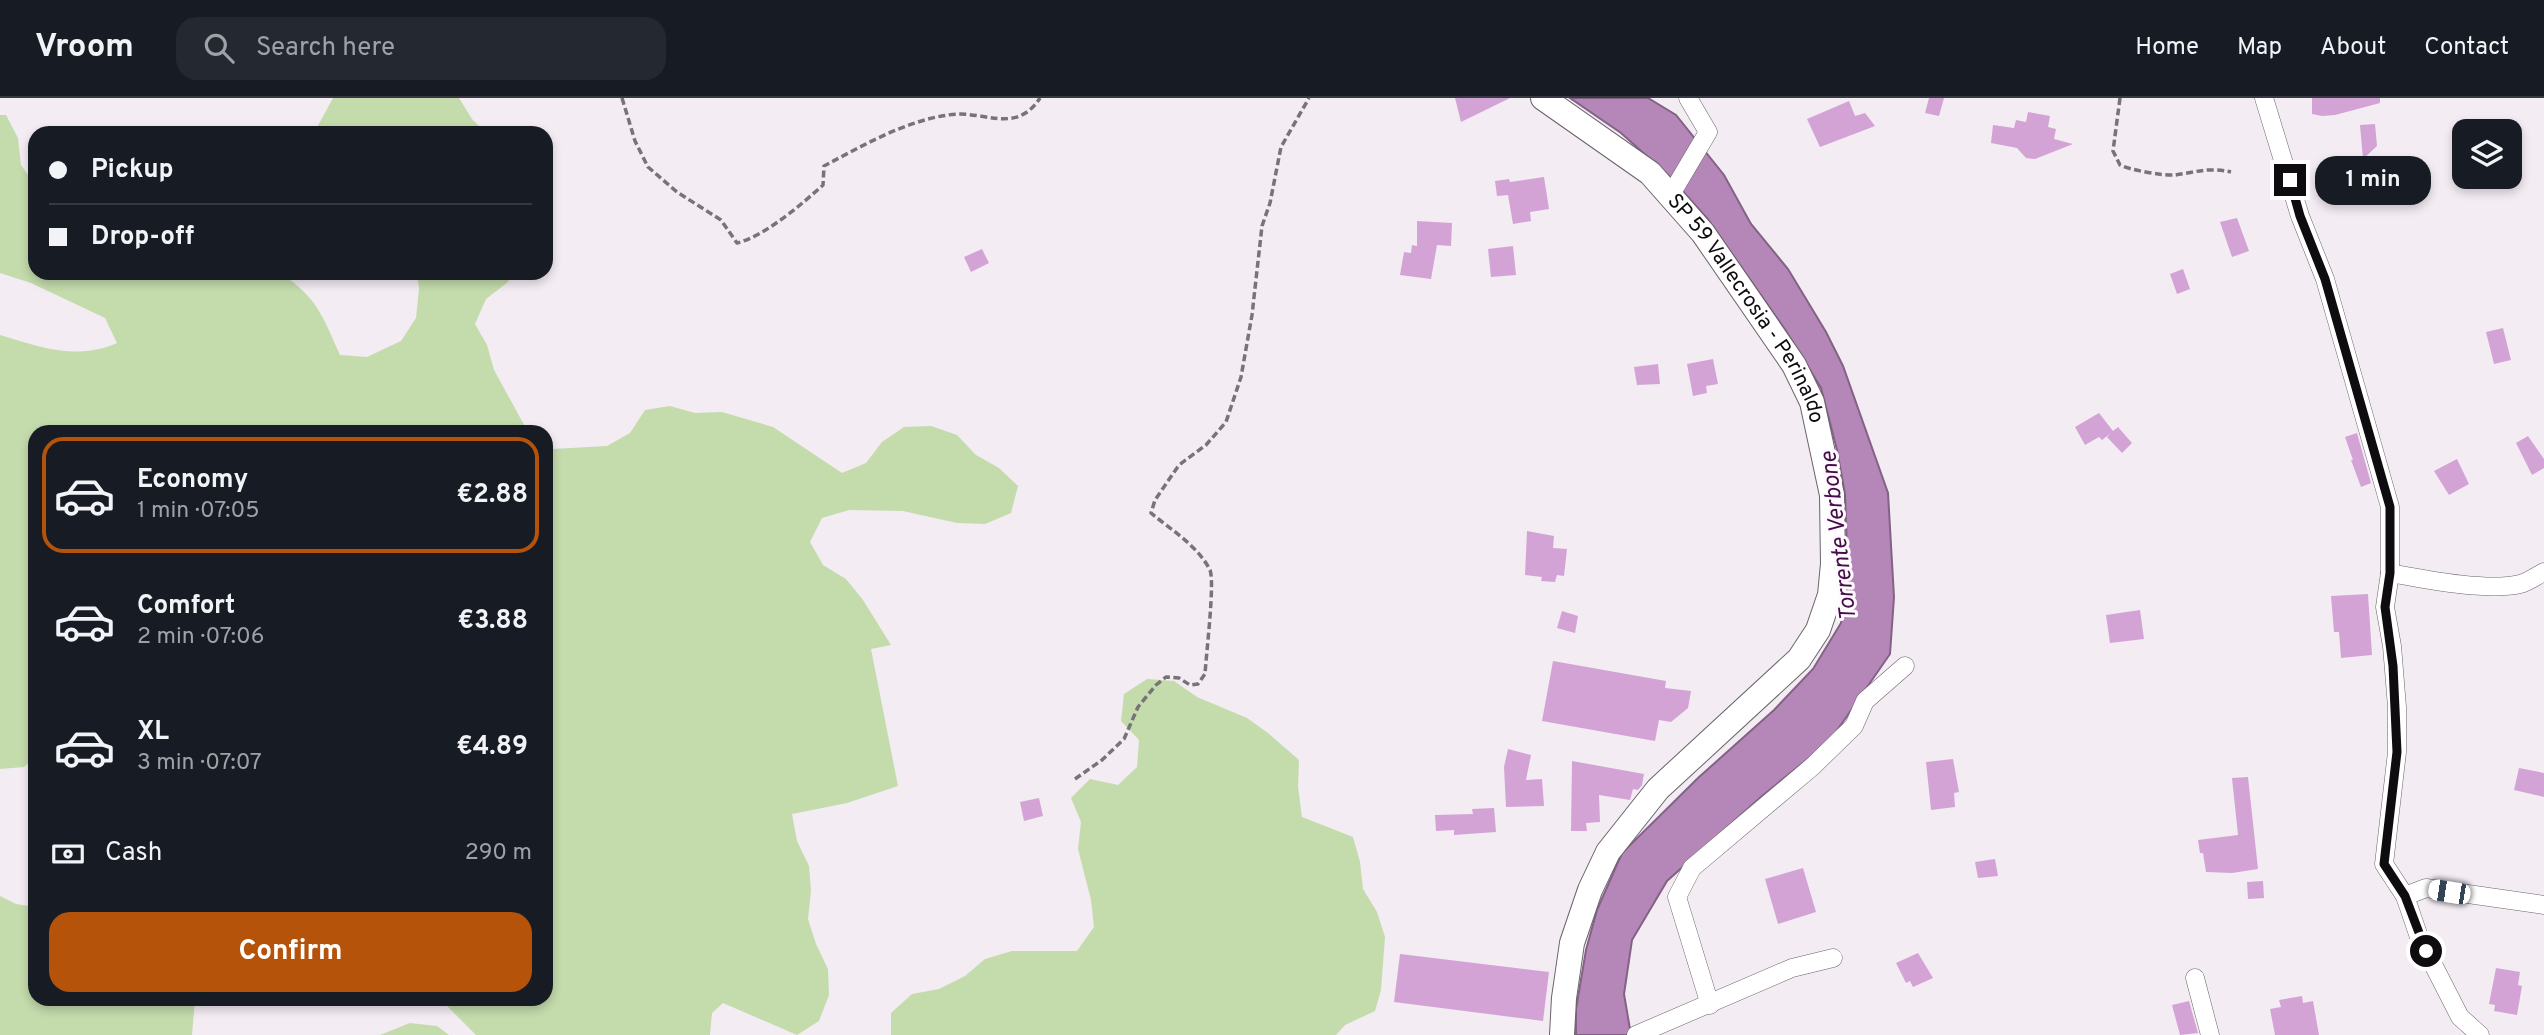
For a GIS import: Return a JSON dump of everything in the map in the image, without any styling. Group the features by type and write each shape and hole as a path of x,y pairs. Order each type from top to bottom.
{"main road":[{"name":"SP 59 Vallecrosia - Perinaldo","path":"1543,98 1673,191 1794,365 1812,402 1832,495 1833,564 1830,595 1818,630 1799,659 1658,789 1608,852 1590,890 1572,943 1562,1035"}],"street":[{"path":"1673,191 1708,132 1688,98"},
{"path":"2264,98 2300,216 2325,279 2390,507 2390,573 2385,607 2394,670 2397,752 2384,864 2405,896 2418,937 2460,1017 2480,1035"},
{"path":"2390,573 2443,582 2497,585 2520,584 2544,572"},
{"path":"1710,1005 1677,897 1692,868 1813,766 1854,726 1865,701 1905,666"},
{"path":"2405,896 2426,888 2544,905"},
{"path":"1638,1035 1792,968 1833,958"},
{"path":"2195,978 2210,1035"}],"path":[{"path":"622,98 635,141 648,167 677,192 721,220 737,243 748,240 798,208 824,185 824,166 838,158 904,127 947,115 976,114 1014,120 1025,114 1040,98"},
{"path":"1076,779 1124,739 1138,707 1156,685 1166,677 1179,678 1190,685 1198,684 1205,674 1211,572 1201,556 1188,543 1150,513 1155,500 1179,466 1206,445 1226,422 1241,377 1252,315 1262,226 1270,203 1281,146 1309,98"},
{"path":"2120,98 2113,151 2120,165 2170,175 2209,168 2231,172"}],"green space":[{"path":"333,98 459,98 479,126 318,126"},
{"path":"0,115 6,115 18,138 21,165 28,175 28,280 290,280 318,309 340,355 367,357 401,341 416,318 418,280 509,280 486,299 475,324 487,345 494,370 524,425 28,425 28,764 24,767 0,769 0,335 44,348 72,352 117,343 105,318 31,283 0,273"},
{"path":"670,406 695,413 722,412 773,427 842,473 866,463 882,442 904,427 931,426 957,435 976,455 999,468 1018,486 1011,513 985,524 957,523 903,511 849,510 822,518 810,542 823,565 846,579 863,600 891,645 871,649 898,786 847,803 792,814 797,841 809,866 811,891 808,919 828,969 829,995 819,1021 797,1035 723,1003 712,1013 710,1035 476,1035 447,1006 553,1006 553,449 607,446 630,433 645,410"},
{"path":"1147,679 1174,681 1197,697 1247,718 1268,733 1299,760 1298,787 1302,817 1353,837 1360,862 1363,889 1377,912 1385,937 1381,990 1375,1011 1345,1025 1336,1035 891,1035 891,1013 912,994 939,989 965,976 985,959 1012,951 1077,951 1094,927 1091,900 1078,849 1081,822 1071,798 1090,779 1118,785 1137,767 1139,740 1121,721 1124,694"},
{"path":"0,896 16,904 28,906 28,1006 194,1006 192,1035 0,1035"},
{"path":"410,1023 437,1026 449,1035 380,1035"}],"shaded area":[{"path":"1570,98 1648,98 1676,115 1724,175 1751,224 1788,269 1826,332 1843,366 1888,493 1894,597 1890,654 1829,742 1762,796 1667,881 1632,940 1624,994 1631,1035 1576,1035 1576,1009 1586,950 1597,910 1622,853 1698,778 1774,710 1813,669 1841,623 1847,591 1845,494 1821,388 1786,331 1707,218 1668,175 1621,133"}],"building":[{"path":"1455,98 1510,98 1461,122"},
{"path":"1929,98 1944,98 1939,116 1925,113"},
{"path":"2312,98 2380,98 2380,103 2322,116 2312,114"},
{"path":"1849,101 1855,116 1865,113 1875,126 1820,147 1807,119"},
{"path":"2028,112 2050,116 2048,127 2056,129 2054,139 2073,144 2035,159 2026,158 2017,148 1991,143 1993,125 2014,128 2016,120 2026,122"},
{"path":"2375,124 2377,146 2363,159 2360,125"},
{"path":"1544,177 1549,209 1530,212 1531,221 1513,224 1508,195 1497,196 1495,181 1509,179 1510,182"},
{"path":"2237,218 2249,251 2232,257 2220,222"},
{"path":"1417,221 1452,223 1451,246 1437,245 1431,279 1400,275 1404,252 1411,253 1412,245 1417,246"},
{"path":"1513,246 1516,275 1491,277 1488,249"},
{"path":"982,249 989,263 971,272 964,257"},
{"path":"2183,269 2190,289 2177,294 2170,274"},
{"path":"2503,328 2511,360 2494,364 2486,332"},
{"path":"1713,359 1718,384 1706,386 1707,393 1693,396 1687,364"},
{"path":"1658,364 1660,384 1637,385 1634,367"},
{"path":"2099,413 2113,431 2118,427 2132,443 2122,453 2107,437 2111,433 2102,440 2099,437 2085,445 2075,427"},
{"path":"2357,433 2371,483 2361,487 2345,437"},
{"path":"2528,436 2544,459 2544,468 2532,475 2516,443"},
{"path":"2457,459 2469,484 2449,495 2434,471"},
{"path":"1527,531 1554,536 1553,548 1567,549 1564,576 1557,575 1555,582 1541,581 1542,577 1525,575"},
{"path":"2368,594 2372,655 2341,658 2339,632 2334,632 2331,596"},
{"path":"2140,610 2144,639 2110,643 2106,615"},
{"path":"1562,611 1578,616 1575,633 1557,628"},
{"path":"1553,661 1666,681 1665,688 1691,691 1688,708 1671,722 1659,720 1655,741 1542,721"},
{"path":"1508,749 1531,755 1526,780 1542,779 1544,806 1506,807 1504,767"},
{"path":"1953,759 1959,792 1954,793 1955,807 1931,810 1926,762"},
{"path":"1572,761 1644,774 1642,785 1638,790 1633,789 1630,800 1599,795 1600,822 1586,823 1587,831 1571,831"},
{"path":"2519,768 2544,773 2544,797 2514,790"},
{"path":"2248,777 2258,869 2232,873 2206,872 2198,840 2238,835 2232,778"},
{"path":"1039,798 1043,816 1024,821 1020,802"},
{"path":"1494,808 1496,832 1454,835 1454,830 1436,831 1435,815 1473,814 1472,809"},
{"path":"1995,859 1998,876 1978,878 1975,862"},
{"path":"1803,868 1816,912 1778,924 1765,879"},
{"path":"2263,881 2264,898 2248,899 2247,882"},
{"path":"1918,953 1933,978 1913,987 1910,981 1906,983 1896,963"},
{"path":"1400,954 1549,972 1543,1021 1394,1002"},
{"path":"2496,968 2520,972 2518,985 2522,986 2517,1015 2494,1011 2495,1005 2489,1004"},
{"path":"2302,996 2303,1003 2313,1001 2319,1035 2275,1035 2270,1009 2281,1007 2279,1000"},
{"path":"2189,1001 2198,1033 2180,1035 2172,1005"}],"route":[{"path":"2290,180 2300,216 2325,279 2390,507 2390,573 2385,607 2392,646 2397,707 2397,752 2384,864 2405,896 2418,937 2426,951"}],"water label":[{"name":"Torrente Verbone","path":"1840,536"}]}
